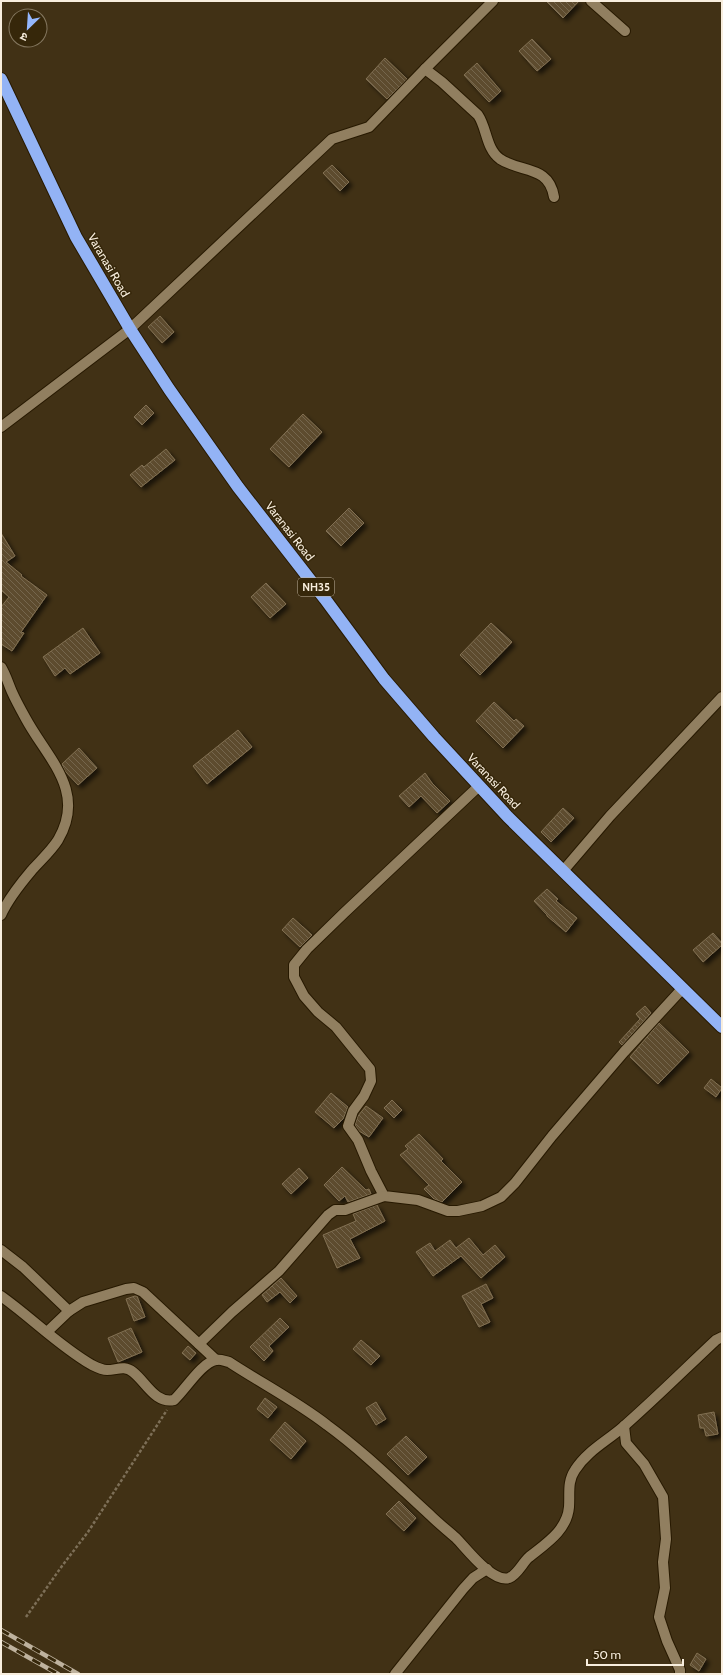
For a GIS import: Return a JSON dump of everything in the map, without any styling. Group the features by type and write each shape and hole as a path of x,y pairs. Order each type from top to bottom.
{"highway":[{"name":"Varanasi Road","path":"1,79 76,237 130,329 168,389 238,487 321,594 384,679 479,786 563,871 722,1027"}],"street":[{"path":"1,427 130,329 332,139 369,127 424,69 493,1"},
{"path":"591,1 625,31"},
{"path":"424,69 446,85 478,115 482,121 494,152 500,159 540,174 547,179 554,197"},
{"path":"1,667 6,674 11,690 29,725 59,769 65,782 68,815 63,830 50,852 24,880 5,906 1,915"},
{"path":"563,871 610,816 722,697"},
{"path":"384,1196 371,1171 358,1140 348,1126 353,1111 364,1096 371,1081 370,1069 336,1027 318,1012 304,996 297,985 293,971 294,965 307,949 387,871 479,786"},
{"path":"199,1344 232,1312 279,1271 328,1215 335,1210 345,1210 384,1196 418,1200 448,1211 458,1212 482,1206 501,1196 515,1183 552,1136 624,1052 682,989"},
{"path":"1,1250 23,1267 68,1311"},
{"path":"47,1332 68,1311 76,1306 126,1288 134,1288 143,1292 216,1360"},
{"path":"1,1296 91,1364 106,1370 126,1368 133,1372 154,1394 162,1400 174,1400 204,1367 216,1360 229,1362 327,1424 388,1474 487,1569 501,1578 508,1578 512,1576 525,1561 564,1526 568,1514 569,1486 574,1472 591,1452 624,1426 716,1340 722,1337"},
{"path":"624,1426 626,1443 644,1464 663,1497 666,1539 663,1562 665,1588 659,1616 667,1641 680,1670 680,1674"},
{"path":"395,1674 462,1589 473,1578 487,1569"}],"path":[{"path":"26,1617 88,1532 174,1400"}],"building":[{"path":"546,1 579,1 563,18"},
{"path":"532,39 551,59 537,71 519,51"},
{"path":"385,58 407,79 387,99 366,79"},
{"path":"477,63 501,91 489,102 464,75"},
{"path":"332,165 349,182 340,191 323,173"},
{"path":"160,316 174,332 162,343 148,327"},
{"path":"146,405 154,413 142,425 134,417"},
{"path":"303,414 322,432 289,467 270,449"},
{"path":"166,449 175,460 141,487 130,475 142,465 144,467"},
{"path":"349,508 364,523 341,546 326,531"},
{"path":"1,533 15,556 6,562 22,575 21,576 47,595 21,632 24,633 12,651 1,644 1,607 9,597 1,590"},
{"path":"266,583 286,604 270,618 251,597"},
{"path":"491,623 512,642 480,675 460,655"},
{"path":"83,628 100,653 70,674 65,668 55,676 43,657"},
{"path":"494,702 514,721 516,719 524,726 503,748 476,721"},
{"path":"238,730 252,747 207,784 193,766"},
{"path":"79,748 97,768 78,785 65,771 62,764"},
{"path":"425,773 432,783 450,801 437,813 421,796 409,807 399,796"},
{"path":"563,808 574,818 551,842 541,832"},
{"path":"547,889 558,899 556,901 577,918 566,932 547,916 534,901"},
{"path":"293,918 312,935 300,947 282,930"},
{"path":"713,933 722,945 703,962 693,950"},
{"path":"645,1006 651,1013 622,1045 619,1042 640,1019 636,1014"},
{"path":"659,1023 689,1052 658,1084 630,1057"},
{"path":"711,1079 722,1088 716,1097 704,1088"},
{"path":"331,1093 348,1107 343,1119 334,1128 315,1112"},
{"path":"392,1100 402,1110 394,1118 384,1108"},
{"path":"366,1106 383,1118 369,1137 359,1131 355,1125 358,1116"},
{"path":"419,1134 443,1159 441,1161 462,1182 442,1202 434,1199 424,1189 429,1185 400,1155 408,1149 405,1146"},
{"path":"342,1167 366,1190 369,1189 371,1194 348,1202 345,1196 339,1201 324,1185"},
{"path":"299,1168 308,1178 291,1194 282,1184"},
{"path":"377,1205 385,1221 350,1239 360,1258 337,1268 323,1235 356,1221 353,1214"},
{"path":"469,1238 483,1255 495,1245 505,1257 481,1278 461,1256 433,1276 416,1252 430,1243 435,1251 450,1240 456,1248"},
{"path":"281,1278 297,1296 290,1303 280,1292 267,1302 262,1295"},
{"path":"486,1284 493,1298 481,1304 490,1322 479,1327 462,1296"},
{"path":"137,1296 145,1317 134,1321 126,1299"},
{"path":"280,1318 289,1327 269,1346 273,1351 264,1361 250,1347"},
{"path":"131,1328 142,1352 118,1362 108,1338"},
{"path":"361,1340 380,1356 371,1365 353,1349"},
{"path":"188,1346 196,1353 190,1360 182,1353"},
{"path":"265,1398 277,1407 268,1418 257,1409"},
{"path":"376,1402 386,1419 376,1425 366,1408"},
{"path":"714,1412 718,1434 706,1436 704,1428 700,1428 698,1415"},
{"path":"285,1422 306,1441 291,1459 270,1440"},
{"path":"406,1436 427,1457 408,1475 387,1454"},
{"path":"399,1501 416,1518 404,1531 386,1514"},
{"path":"697,1653 706,1659 699,1671 690,1665"}],"railway":[{"path":"1,1630 78,1674"},
{"path":"1,1642 58,1674"}]}
